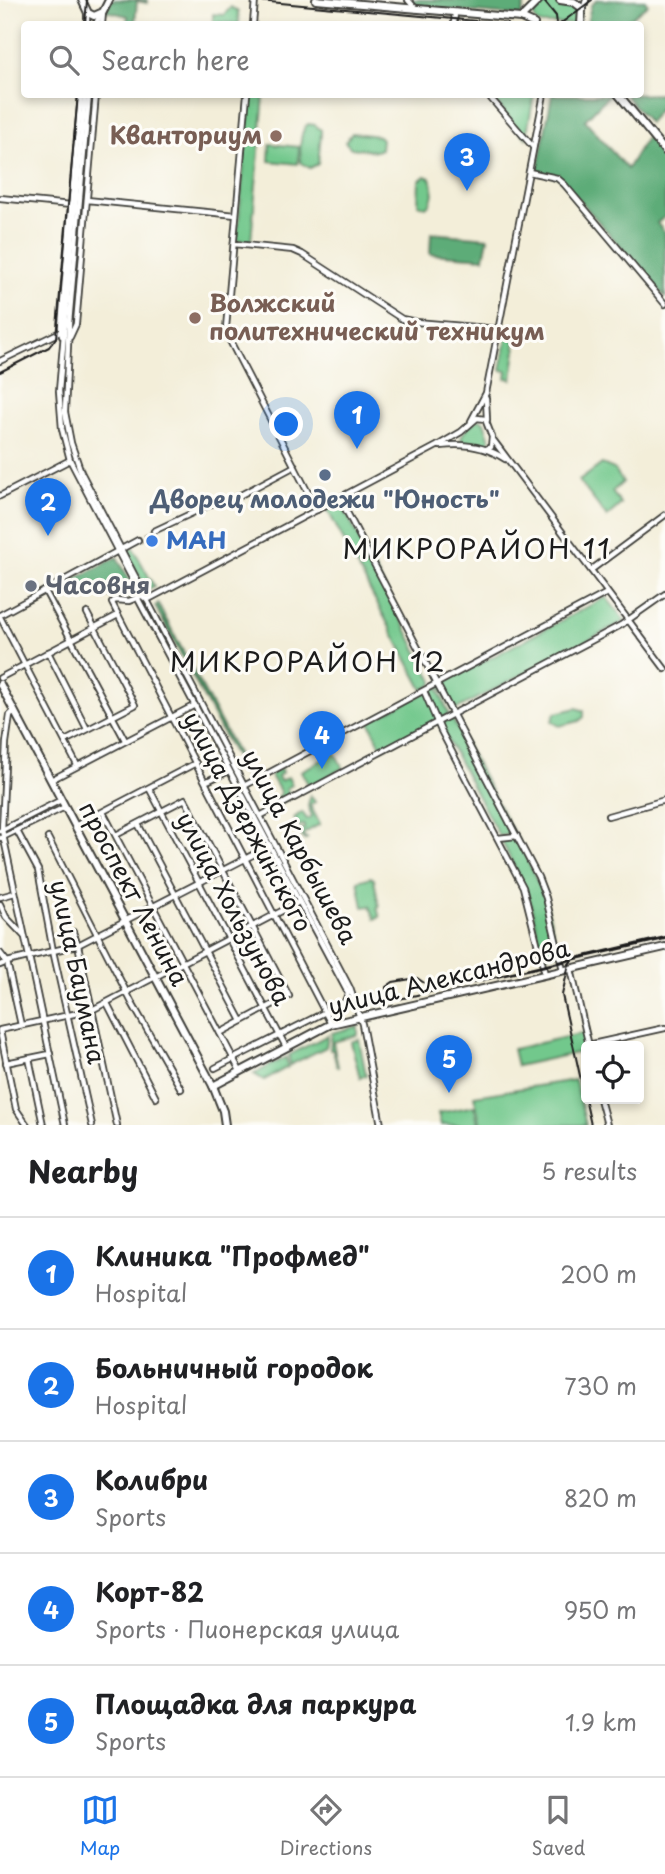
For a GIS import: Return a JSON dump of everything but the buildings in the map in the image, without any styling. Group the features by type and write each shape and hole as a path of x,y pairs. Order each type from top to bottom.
{"main road":[{"path":"82,0 87,12 94,16 101,13 109,0"},
{"path":"316,0 521,18 528,21"},
{"path":"560,0 581,1 582,21"},
{"path":"521,18 537,1"},
{"path":"531,9 534,21"},
{"path":"621,98 665,151"},
{"name":"проспект Ленина","path":"0,684 213,1086 223,1111 225,1125"},
{"name":"улица Александрова","path":"213,1086 331,1024 665,947"}],"street":[{"path":"253,21 255,0"},
{"path":"408,0 416,9"},
{"path":"87,12 90,21"},
{"path":"454,21 455,12"},
{"path":"94,21 101,13"},
{"path":"101,13 102,21"},
{"name":"улица Карбышева","path":"84,98 71,205 64,331 64,392 71,443 81,472 140,594 147,600"},
{"name":"улица Карбышева","path":"64,331 85,98"},
{"name":"улица Карбышева","path":"96,98 76,324 65,341 59,391 60,413 70,460 145,593 350,988 360,1017 381,1125"},
{"path":"247,98 226,328 228,337 317,510"},
{"path":"491,98 533,148"},
{"path":"543,98 486,394 488,425 492,437 509,462 665,669"},
{"path":"528,172 557,178 564,184 665,303"},
{"path":"0,198 71,205"},
{"path":"87,200 236,215"},
{"path":"234,244 298,252 407,321 498,329"},
{"path":"0,361 64,331"},
{"path":"137,597 147,600 155,596 437,446 461,432 471,422 486,394"},
{"path":"471,422 481,418 488,425"},
{"path":"461,432 460,440 465,445"},
{"path":"486,449 491,447 492,437"},
{"path":"437,446 465,445 486,449 509,462"},
{"path":"0,496 70,460"},
{"path":"156,532 218,501 233,499 295,466"},
{"path":"340,499 541,884 563,970"},
{"path":"591,570 665,515"},
{"path":"77,765 0,616 139,541"},
{"path":"45,591 125,740"},
{"path":"145,593 155,596"},
{"path":"244,786 607,593"},
{"path":"260,816 628,621 665,594"},
{"path":"137,597 348,993 345,1002 215,1068"},
{"name":"улица Дзержинского","path":"137,597 130,601 115,600 112,603 207,781 331,1024"},
{"path":"65,741 135,705 87,613"},
{"path":"0,678 118,615"},
{"path":"48,652 87,729"},
{"path":"424,691 528,897 545,974"},
{"path":"51,780 195,705"},
{"path":"14,711 10,715 3,741 1,837 65,1125"},
{"path":"75,826 196,763"},
{"path":"207,781 229,771"},
{"name":"улица Хользунова","path":"149,788 286,1047"},
{"path":"116,835 185,799 253,926 289,996 220,1033"},
{"path":"608,816 665,800"},
{"path":"1,831 63,803"},
{"path":"1,837 17,831 63,803"},
{"path":"103,812 240,1071"},
{"path":"138,824 242,1021"},
{"name":"улица Баумана","path":"17,831 38,870 53,951 92,1125"},
{"path":"498,838 517,836"},
{"path":"48,838 181,1089"},
{"path":"0,965 78,945 270,846"},
{"path":"0,897 15,893"},
{"path":"27,1125 16,1109 0,1031 92,1010 299,902"},
{"path":"0,904 6,917 24,936"},
{"path":"73,932 117,1125"},
{"path":"0,953 7,962 21,1025"},
{"path":"571,968 588,1041"},
{"path":"107,1003 156,1098"},
{"path":"607,1041 665,1028"},
{"path":"6,1063 50,1054"},
{"path":"29,1058 43,1125"},
{"path":"601,1104 607,1125"}],"green space":[{"path":"111,0 147,0 147,3 137,1 135,21 127,21 128,16 106,11"},
{"path":"410,0 526,0 521,16 416,7"},
{"path":"545,0 572,4 579,8 579,21 536,21 534,10"},
{"path":"597,0 645,0 648,4 627,21 588,21 591,5"},
{"path":"231,7 238,12 239,21 213,21 213,14 224,15"},
{"path":"665,94 665,101 649,123 628,98 644,98 644,95"},
{"path":"250,98 264,98 251,241 237,240"},
{"path":"493,98 533,98 526,138"},
{"path":"551,98 606,98 585,120 627,169 647,136 665,158 665,217 657,223 665,233 665,297 559,177 537,172"},
{"path":"308,124 321,130 318,164 310,168 301,163 300,153 302,137"},
{"path":"352,133 379,136 382,139 381,149 376,151 351,148 345,142"},
{"path":"270,144 299,147 298,164 269,161"},
{"path":"425,176 432,181 433,189 431,201 426,207 418,204 419,181"},
{"path":"431,233 488,238 484,258 430,254"},
{"path":"508,332 513,334 516,351 512,379 506,378 507,371 501,370"},
{"path":"480,419 484,422 490,440 488,446 464,443 461,439 463,433"},
{"path":"602,464 614,469 623,482 612,492 621,504 607,517 579,481"},
{"path":"335,504 342,505 433,681 433,684 423,690 327,509"},
{"path":"129,548 133,548 154,586 147,590 127,553"},
{"path":"117,557 137,594 128,598 52,591"},
{"path":"606,597 625,621 453,711 439,685"},
{"path":"158,604 249,776 247,779 155,606"},
{"path":"437,686 449,714 382,749 369,721"},
{"path":"577,708 584,711 584,717 579,721 559,726 552,721 555,713"},
{"path":"452,718 514,834 499,836 439,724"},
{"path":"335,753 343,768 309,786 301,771"},
{"path":"281,769 282,773 278,776 280,781 288,777 292,785 286,789 289,794 295,795 273,807 281,793 270,774"},
{"path":"310,795 315,802 310,805 320,824 303,834 308,838 304,840 298,830 304,829 304,825 298,826 294,818 302,812 307,819 312,816 308,807"},
{"path":"517,838 545,898 558,952 543,956 529,897 501,840"},
{"path":"371,877 374,879 380,917 375,919 370,906 363,907 358,881"},
{"path":"358,1026 358,1035 333,1042 337,1067 333,1050 330,1050 332,1033"},
{"path":"584,1033 585,1041 581,1041 581,1052 517,1066 513,1049"},
{"path":"328,1035 326,1047 290,1065 289,1055"},
{"path":"359,1039 366,1075 360,1078 351,1042"},
{"path":"286,1057 288,1067 264,1080 254,1074"},
{"path":"575,1080 586,1125 481,1125 474,1096"},
{"path":"474,1106 479,1125 441,1125 438,1113"}],"tunnel":[{"path":"138,540 154,531"},
{"path":"140,543 156,534"}],"tram line":[{"path":"85,21 87,0"},
{"path":"248,0 476,21"},
{"path":"543,0 556,16 557,21"},
{"path":"564,21 592,0"},
{"path":"0,372 49,347 56,338 78,98"},
{"path":"665,937 440,990 433,989 417,978 393,982 386,987 386,993 392,999 399,999 665,939"},
{"path":"575,957 569,964 562,995 591,1125"}],"place":[{"name":"Кванториум","path":"276,136"},
{"name":"Колибри","path":"467,191"},
{"name":"Волжский политехнический техникум","path":"195,318"},
{"name":"Клиника \"Профмед\"","path":"357,449"},
{"name":"Дворец молодежи \"Юность\"","path":"325,475"},
{"name":"Больничный городок","path":"48,536"},
{"name":"МАН","path":"152,541"},
{"name":"Часовня","path":"31,586"},
{"name":"Корт-82","path":"322,769"},
{"name":"Площадка для паркура","path":"449,1093"}],"district":[{"name":"МИКРОРАЙОН 11","path":"477,549"},
{"name":"МИКРОРАЙОН 12","path":"308,662"}]}
